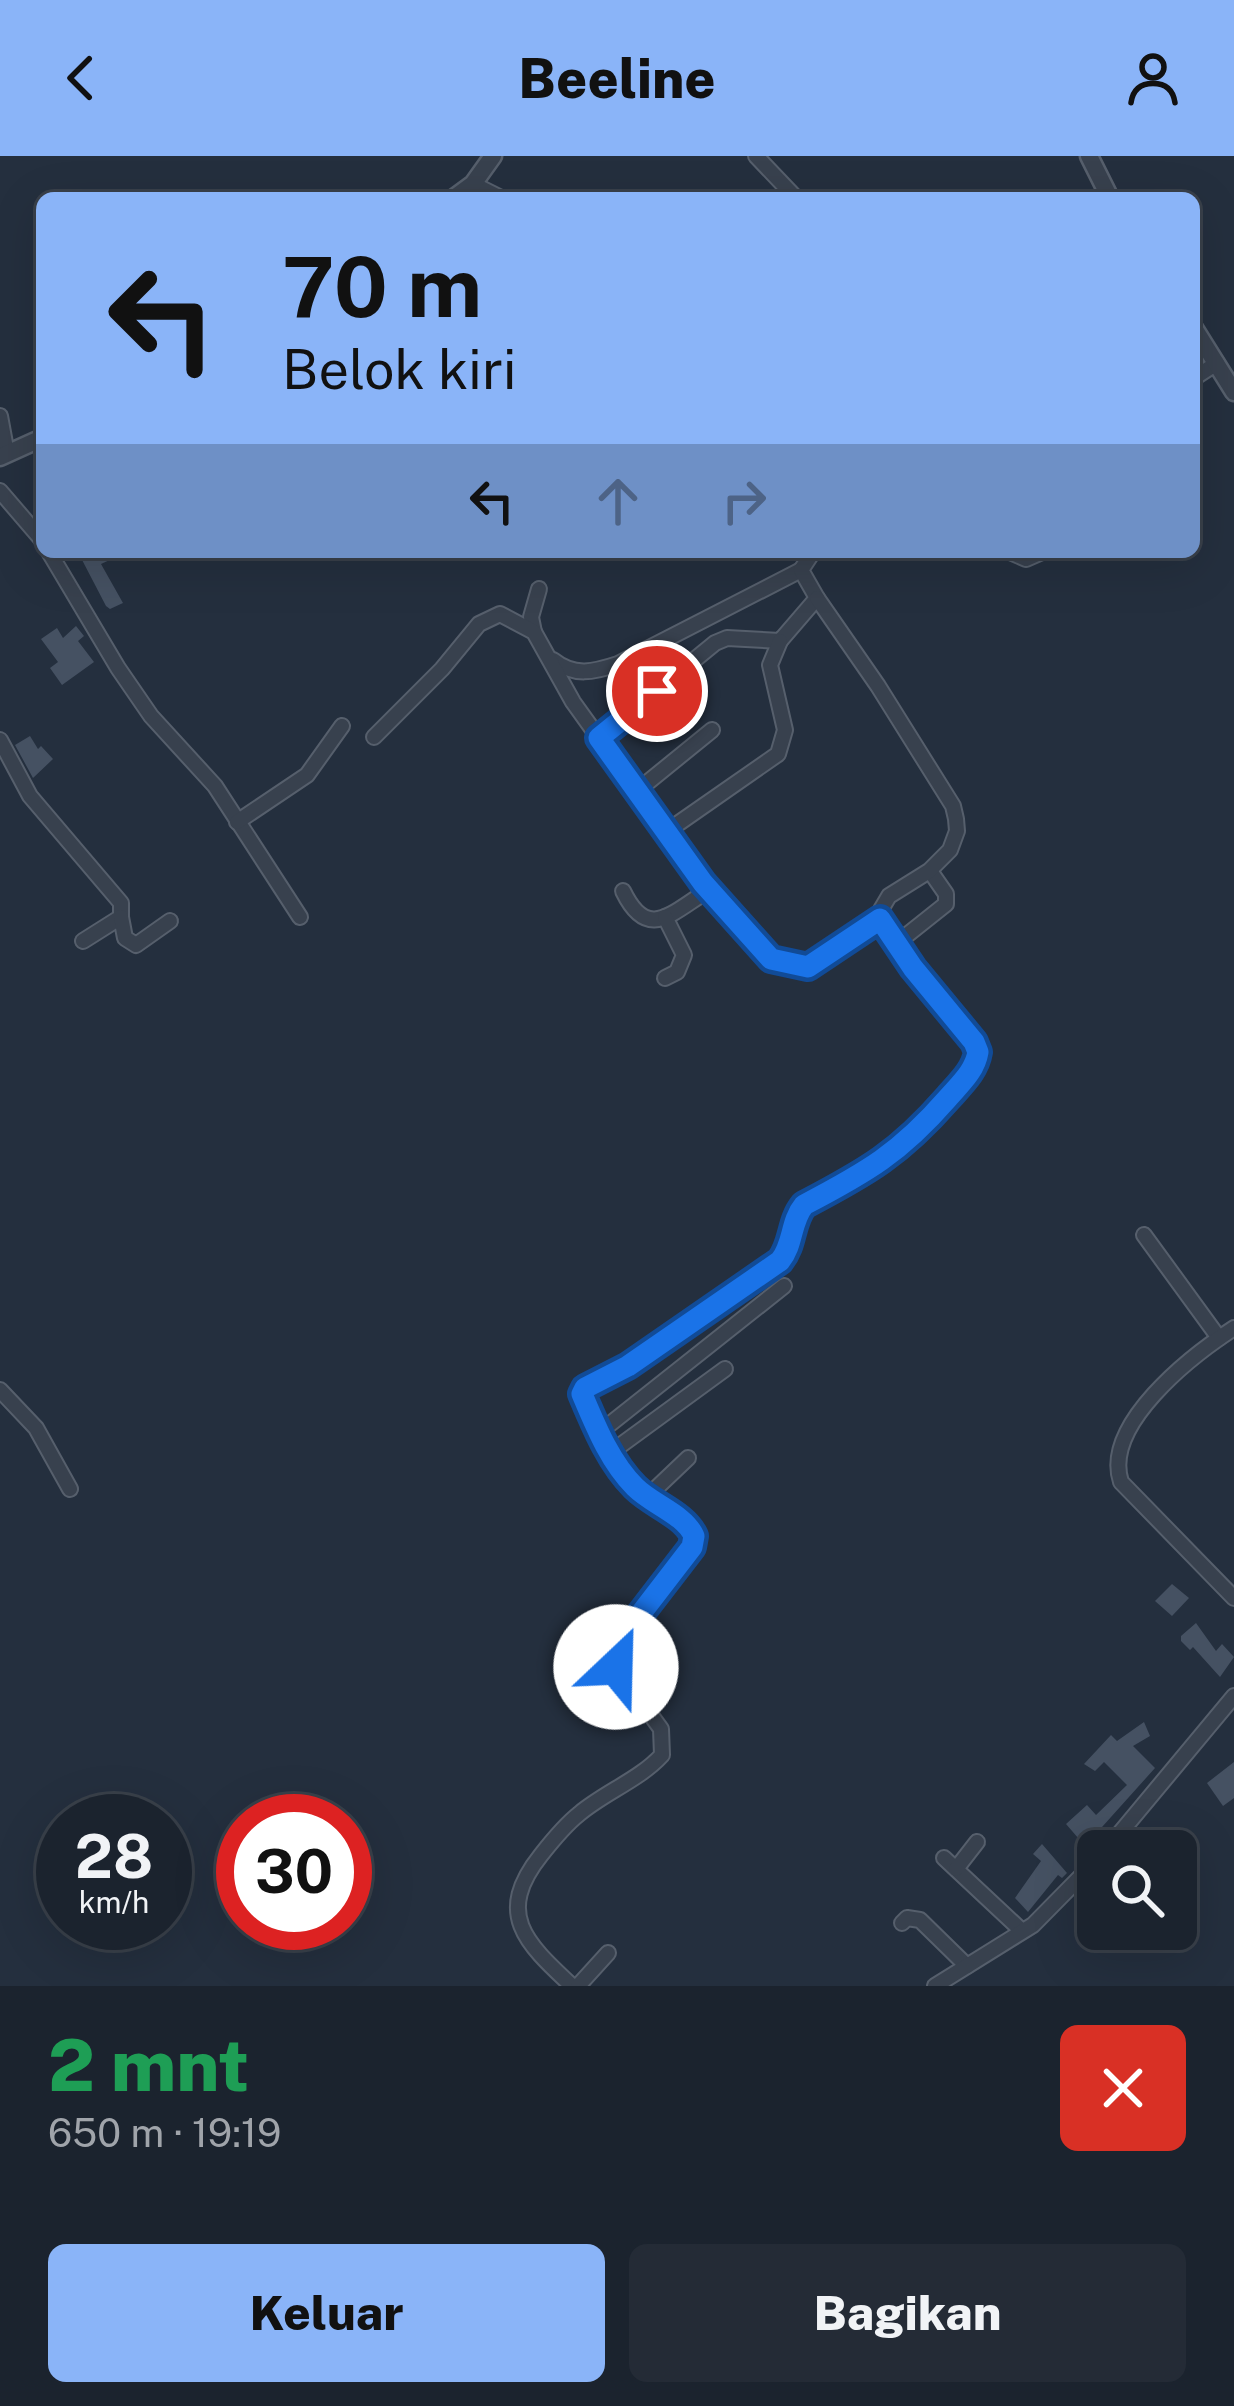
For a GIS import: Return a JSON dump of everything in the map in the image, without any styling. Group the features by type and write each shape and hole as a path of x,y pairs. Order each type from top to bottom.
{"street":[{"path":"462,192 493,156"},
{"path":"756,156 790,192"},
{"path":"1089,156 1102,192"},
{"path":"472,184 489,192"},
{"path":"1200,337 1234,392"},
{"path":"1200,374 1217,363"},
{"path":"0,416 3,455 36,441"},
{"path":"0,491 36,533"},
{"path":"53,558 129,684 215,786 300,916"},
{"path":"549,656 577,672 606,668 801,570 809,558"},
{"path":"608,1953 575,1986 529,1942 520,1924 518,1895 525,1876 578,1814 655,1763 665,1748 661,1729 616,1667 615,1658 631,1624 692,1547 694,1536 687,1524 647,1497 610,1453 582,1394 780,1261 804,1205 878,1166 912,1139 977,1062 974,1042 880,919 889,896 929,871 955,841 952,806 801,570"},
{"path":"538,589 531,617 534,632 599,738 709,890 771,959 808,967 880,919"},
{"path":"666,832 778,754 785,730 770,665 780,641 817,598"},
{"path":"374,737 442,669 478,624 500,614 534,632"},
{"path":"599,738 715,644 727,638 780,641"},
{"path":"237,822 307,775 342,726"},
{"path":"637,791 712,730"},
{"path":"0,740 30,796 121,903 125,938 136,945 170,921"},
{"path":"897,944 946,904 946,894 929,871"},
{"path":"622,891 641,920 665,917 709,890"},
{"path":"82,940 121,917"},
{"path":"665,917 684,955 677,972 665,978"},
{"path":"1144,1235 1220,1338"},
{"path":"600,1432 784,1286"},
{"path":"1234,1328 1180,1368 1139,1414 1117,1448 1116,1467 1121,1482 1234,1598"},
{"path":"610,1453 725,1369"},
{"path":"0,1390 36,1428 70,1490"},
{"path":"647,1497 688,1458"},
{"path":"1122,1830 1234,1696"},
{"path":"977,1842 950,1863 1022,1931"},
{"path":"935,1986 1022,1931 1077,1879"},
{"path":"902,1924 907,1918 920,1920 967,1966"}],"building":[{"path":"81,558 114,558 101,564 123,603 110,609"},
{"path":"76,626 84,636 78,641 94,662 62,685 50,668 58,662 41,639 57,628 63,638"},
{"path":"30,736 53,759 33,778 15,745"},
{"path":"1172,1584 1189,1598 1172,1616 1155,1601"},
{"path":"1196,1623 1216,1651 1222,1644 1234,1657 1220,1677 1193,1647 1190,1650 1181,1641"},
{"path":"1144,1722 1150,1736 1133,1746 1155,1768 1099,1830 1077,1830 1077,1837 1066,1824 1087,1805 1096,1815 1127,1785 1104,1762 1095,1771 1084,1764 1111,1735 1117,1741"},
{"path":"1234,1762 1234,1798 1223,1806 1207,1783"},
{"path":"1042,1844 1067,1873 1062,1878 1058,1875 1028,1912 1015,1898 1041,1861 1033,1854"}],"route":[{"path":"616,1667 622,1638 692,1547 694,1536 687,1524 635,1487 615,1462 582,1394 585,1388 628,1366 780,1261 804,1205 878,1166 912,1139 971,1071 978,1052 880,919 808,967 794,967 771,959 728,912 599,738 657,691"}]}
